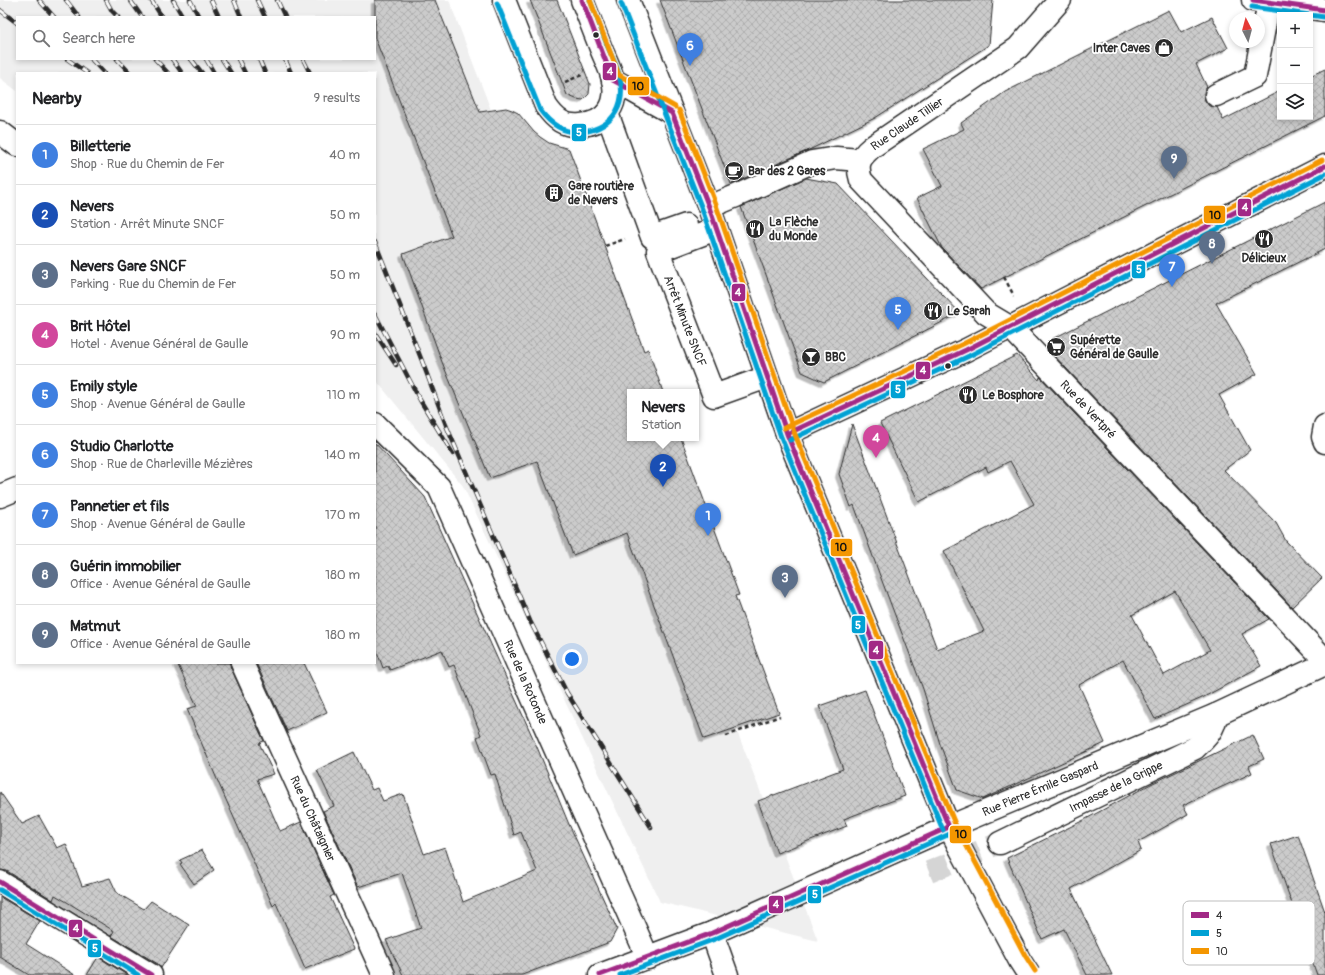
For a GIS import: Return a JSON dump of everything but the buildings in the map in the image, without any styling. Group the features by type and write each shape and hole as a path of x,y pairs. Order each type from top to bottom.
{"street":[{"path":"504,0 546,106 553,116 566,124 579,126 593,124 601,120 612,106 614,95 613,80 582,0"},
{"path":"628,0 712,217 787,434 949,827 1020,961 1029,975"},
{"name":"Rue Claude Tillier","path":"712,217 736,196 812,162 836,158 860,160 863,154 872,147 1018,48 1060,0"},
{"path":"1216,95 1256,76 1261,1 1325,10"},
{"path":"613,80 672,113"},
{"path":"607,113 652,237 712,217"},
{"path":"0,132 16,144"},
{"name":"Rue de Vertpré","path":"860,160 858,170 861,180 986,313 1011,328 1325,660"},
{"path":"787,434 1011,328 1325,166"},
{"name":"Arrêt Minute SNCF","path":"712,217 658,252 714,396 768,378"},
{"name":"Rue de la Rotonde","path":"376,425 439,487 648,958"},
{"path":"1325,426 1323,437 1325,442"},
{"path":"0,496 16,489"},
{"name":"Rue du Châtaignier","path":"242,664 384,975"},
{"name":"Rue Pierre Émile Gaspard","path":"600,975 712,933 949,827 1216,715 1325,664"},
{"name":"Impasse de la Grippe","path":"1000,843 1195,748 1212,731 1216,715"},
{"path":"0,882 151,975"},
{"path":"712,933 727,975"}],"path":[{"path":"726,736 780,716"}],"shaded area":[{"path":"0,0 449,0 507,152 627,446 818,941 660,902 463,486 376,380 376,72 16,72 16,90 0,78"}],"tunnel":[{"path":"929,872 1000,843"}],"railway":[{"path":"39,0 53,16"},
{"path":"66,0 78,16"},
{"path":"106,0 112,11 117,16"},
{"path":"130,0 141,16"},
{"path":"151,0 161,16"},
{"path":"173,0 182,16"},
{"path":"190,0 198,16"},
{"path":"211,0 219,16"},
{"path":"234,0 241,16"},
{"path":"257,0 265,16"},
{"path":"277,0 285,16"},
{"path":"0,10 16,22"},
{"path":"68,60 86,72"},
{"path":"92,60 103,72"},
{"path":"118,60 129,72"},
{"path":"156,60 167,72"},
{"path":"173,60 181,72"},
{"path":"192,60 201,72"},
{"path":"207,60 213,72"},
{"path":"223,60 230,72"},
{"path":"238,60 244,72"},
{"path":"259,60 265,72"},
{"path":"285,60 291,72"},
{"path":"304,60 310,72"},
{"path":"376,245 446,425 530,621 567,693 651,827"},
{"path":"376,316 420,400 453,454"},
{"path":"376,335 396,365"}],"transit line":[{"name":"4","path":"582,0 613,80 672,113"},
{"name":"5","path":"497,3 540,110 553,124 558,127 570,132 583,132 603,125 611,119 620,104 621,95 618,70 590,0"},
{"name":"10","path":"590,0 619,75 675,107"},
{"name":"4","path":"1253,0 1325,10"},
{"name":"5","path":"621,3 702,209 781,437 943,830"},
{"name":"5","path":"1252,7 1324,17"},
{"name":"10","path":"679,110 716,205 794,432 955,824 1026,957 1035,971"},
{"name":"4","path":"672,113 709,207 787,434 949,827"},
{"name":"10","path":"784,428 963,344 1322,160"},
{"name":"4","path":"787,434 966,350 1325,166"},
{"name":"5","path":"790,440 969,356 1325,174"},
{"name":"4","path":"600,975 712,933 949,827"},
{"name":"5","path":"620,975 715,939 952,833"},
{"name":"4","path":"0,882 151,975"},
{"name":"5","path":"0,890 138,975"}],"place":[{"name":"Inter Caves","path":"1164,48"},
{"name":"Studio Charlotte","path":"690,66"},
{"name":"Bar des 2 Gares","path":"734,171"},
{"name":"Matmut","path":"1174,179"},
{"name":"Gare routière de Nevers","path":"554,193"},
{"name":"La Flèche du Monde","path":"755,229"},
{"name":"Délicieux","path":"1264,239"},
{"name":"Guérin immobilier","path":"1212,264"},
{"name":"Pannetier et fils","path":"1172,287"},
{"name":"Le Sarah","path":"933,311"},
{"name":"Emily style","path":"898,330"},
{"name":"Supérette Général de Gaulle","path":"1056,347"},
{"name":"BBC","path":"811,357"},
{"name":"Le Bosphore","path":"968,395"},
{"name":"Brit Hôtel","path":"876,458"},
{"name":"Nevers","path":"663,487"},
{"name":"Billetterie","path":"708,536"},
{"name":"Nevers Gare SNCF","path":"785,598"}]}
